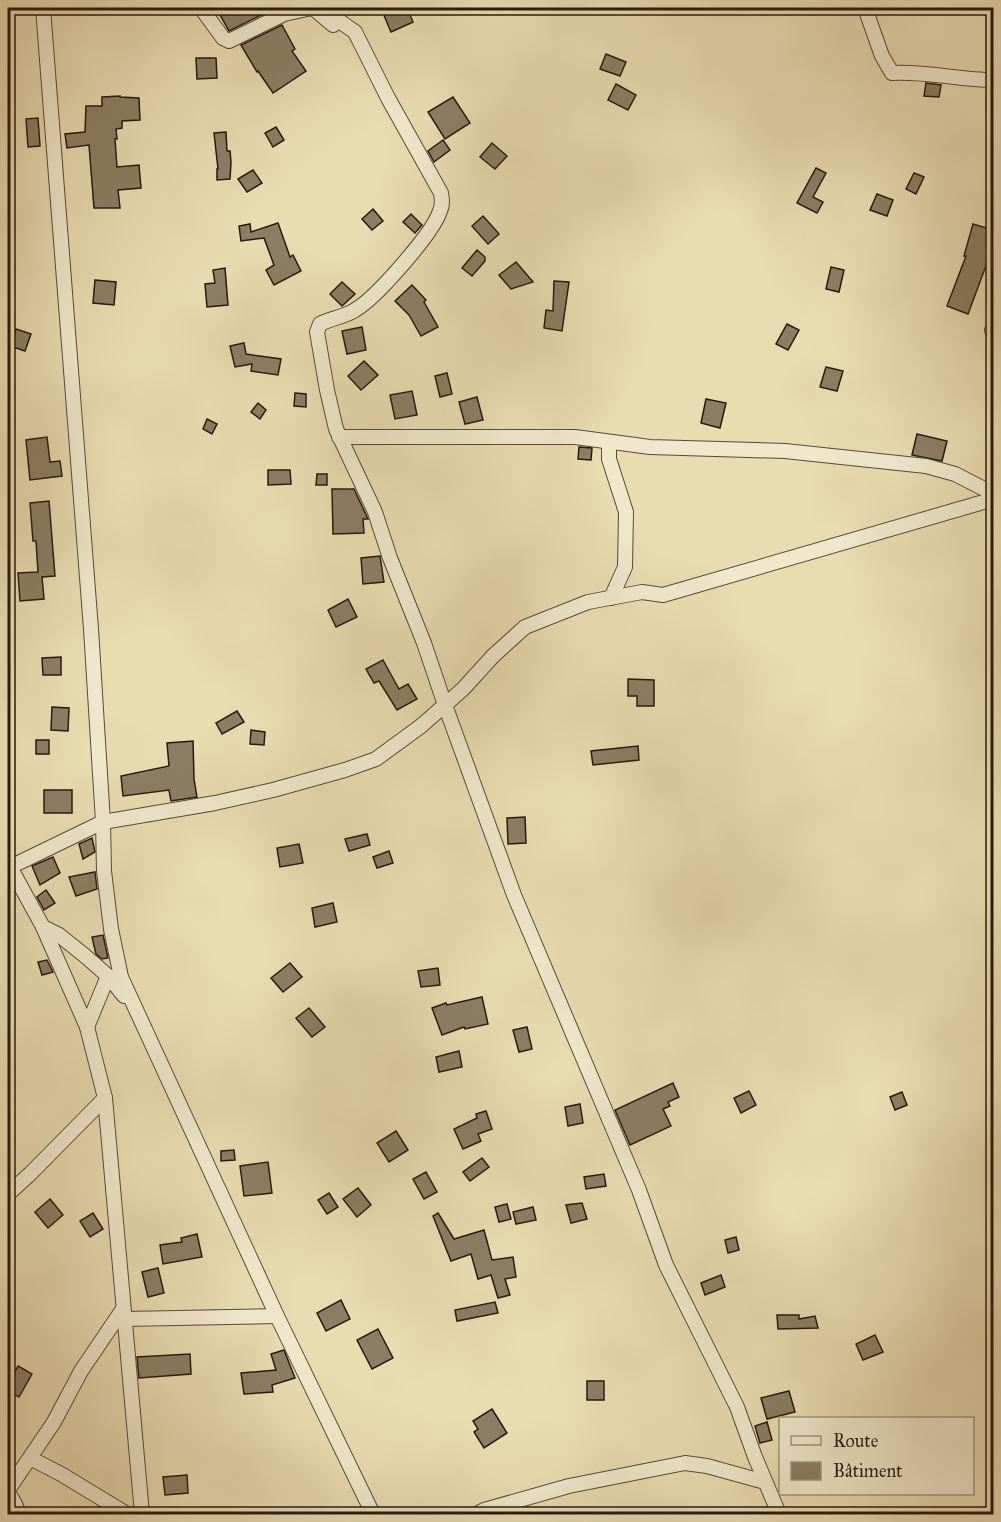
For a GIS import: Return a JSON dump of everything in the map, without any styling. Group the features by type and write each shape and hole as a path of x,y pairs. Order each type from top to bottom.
{"street":[{"path":"43,8 91,629 104,871 111,929 121,976 277,1316 373,1515"},
{"path":"201,8 223,38 229,41 284,14 313,8 333,25 338,20 356,32 384,90 441,193 440,213 429,230 376,292 355,311 320,324 317,332 327,390 339,437 375,512 514,895 639,1190 666,1265 737,1407 779,1515"},
{"path":"865,8 882,56 892,73 912,72 971,80 993,80"},
{"path":"993,326 993,335"},
{"path":"339,437 575,437 650,447 785,451 926,466 955,474 993,494"},
{"path":"609,442 609,459 626,512 625,567 610,598"},
{"path":"141,1515 105,1098 87,1028 44,927 8,866 103,822 215,803 273,790 376,759 445,705 525,627 588,602 642,592 663,595 993,499"},
{"path":"44,927 59,935 108,976 135,1010"},
{"path":"87,1028 108,976"},
{"path":"8,1194 105,1098"},
{"path":"124,1314 277,1316"},
{"path":"19,1515 8,1491 54,1422 81,1371 124,1314"},
{"path":"30,1458 61,1474 127,1515"},
{"path":"477,1515 484,1510 569,1486 685,1463 707,1466 765,1482"}],"building":[{"path":"230,8 273,9 229,31 219,13"},
{"path":"395,8 407,8 413,22 391,32 383,13"},
{"path":"282,25 295,49 292,51 306,71 273,93 241,45"},
{"path":"606,54 626,62 620,76 600,69"},
{"path":"196,58 216,58 217,78 197,79"},
{"path":"926,83 941,85 939,97 924,96"},
{"path":"616,84 636,95 628,110 608,100"},
{"path":"102,97 139,98 140,120 122,121 122,128 116,129 117,167 139,165 141,188 118,190 120,208 94,208 89,145 67,148 65,134 85,132 86,106 102,106"},
{"path":"453,97 470,123 445,139 428,112"},
{"path":"38,118 40,146 28,147 26,119"},
{"path":"276,127 284,140 273,147 265,133"},
{"path":"226,132 227,151 230,151 231,162 230,179 217,180 214,133"},
{"path":"443,140 450,150 434,162 428,151"},
{"path":"492,143 507,156 495,169 480,157"},
{"path":"816,168 826,173 813,197 823,202 817,213 797,203"},
{"path":"253,170 262,183 247,192 238,179"},
{"path":"914,173 924,177 916,194 906,189"},
{"path":"877,194 893,200 887,216 870,210"},
{"path":"373,209 383,221 372,230 362,219"},
{"path":"411,214 422,225 415,233 403,222"},
{"path":"483,216 499,234 488,244 472,226"},
{"path":"278,223 290,257 293,255 301,271 274,285 266,270 274,265 264,238 241,241 239,226 250,224 251,232"},
{"path":"973,224 993,230 993,247 968,314 947,306 966,256 964,256"},
{"path":"477,250 485,257 485,261 472,276 462,268"},
{"path":"516,262 533,282 511,289 499,275"},
{"path":"831,267 844,270 839,292 826,289"},
{"path":"225,268 228,305 207,307 205,284 215,283 213,270"},
{"path":"95,280 116,282 114,305 93,303"},
{"path":"554,281 569,282 562,331 544,328 546,310 553,311"},
{"path":"342,282 355,294 342,306 330,294"},
{"path":"412,285 426,300 424,302 438,327 421,336 409,315 395,301"},
{"path":"787,324 799,330 788,350 776,344"},
{"path":"362,327 366,350 347,354 342,331"},
{"path":"16,329 31,334 25,351 10,346"},
{"path":"244,343 246,354 281,359 278,375 251,371 252,364 235,367 230,346"},
{"path":"364,361 378,375 361,390 348,376"},
{"path":"826,367 843,371 837,391 820,387"},
{"path":"447,373 452,394 440,397 435,376"},
{"path":"412,391 417,415 395,419 390,395"},
{"path":"295,393 306,394 306,407 294,406"},
{"path":"477,397 483,420 465,424 459,402"},
{"path":"706,399 726,403 720,428 701,423"},
{"path":"258,403 266,410 260,419 251,412"},
{"path":"207,419 217,424 212,434 203,429"},
{"path":"917,434 947,441 942,461 912,455"},
{"path":"47,437 50,462 60,461 62,476 30,480 26,440"},
{"path":"579,447 592,448 591,460 578,459"},
{"path":"268,470 290,470 291,484 268,485"},
{"path":"317,474 327,474 327,485 316,485"},
{"path":"332,489 354,489 368,519 363,519 364,533 333,534"},
{"path":"49,501 55,576 42,577 44,599 20,601 18,573 38,572 30,503"},
{"path":"380,556 384,582 363,584 361,558"},
{"path":"348,599 357,617 336,627 328,610"},
{"path":"61,657 61,675 43,675 42,658"},
{"path":"383,660 399,689 408,684 417,699 397,710 379,681 374,683 366,669"},
{"path":"628,679 654,680 654,706 637,706 637,696 628,696"},
{"path":"52,707 69,708 68,731 51,730"},
{"path":"237,711 244,722 222,734 216,723"},
{"path":"251,730 265,732 264,745 250,744"},
{"path":"36,740 49,740 49,754 36,754"},
{"path":"193,741 197,797 171,801 169,790 123,796 121,776 169,766 167,743"},
{"path":"638,746 639,760 593,765 591,751"},
{"path":"44,790 72,790 72,813 44,813"},
{"path":"525,817 526,843 508,844 507,818"},
{"path":"367,834 370,845 349,851 345,839"},
{"path":"92,838 95,852 83,859 79,844"},
{"path":"299,844 303,863 280,867 277,848"},
{"path":"389,851 393,863 377,868 373,857"},
{"path":"53,857 60,873 40,885 32,866"},
{"path":"95,872 97,889 76,896 69,877"},
{"path":"46,890 55,903 44,910 37,897"},
{"path":"333,903 337,922 315,927 312,908"},
{"path":"103,935 108,958 102,959 96,954 92,937"},
{"path":"47,960 53,972 42,975 38,962"},
{"path":"290,963 302,977 283,992 271,978"},
{"path":"438,968 440,985 421,987 418,971"},
{"path":"482,997 488,1024 465,1029 464,1027 442,1035 432,1008 446,1003 447,1005"},
{"path":"309,1008 325,1027 312,1037 296,1018"},
{"path":"527,1027 532,1049 519,1052 513,1030"},
{"path":"459,1051 462,1067 439,1072 436,1057"},
{"path":"673,1083 679,1097 668,1102 670,1106 663,1109 671,1126 630,1145 615,1110"},
{"path":"749,1091 756,1105 741,1113 734,1098"},
{"path":"902,1092 907,1105 895,1110 890,1097"},
{"path":"580,1104 583,1123 568,1126 565,1107"},
{"path":"486,1111 492,1129 478,1134 481,1141 463,1149 454,1129 477,1118 476,1114"},
{"path":"396,1131 408,1150 389,1162 377,1143"},
{"path":"234,1150 235,1160 221,1161 221,1151"},
{"path":"482,1158 489,1167 470,1181 463,1172"},
{"path":"268,1162 272,1193 244,1196 240,1166"},
{"path":"426,1172 437,1192 424,1199 413,1179"},
{"path":"604,1174 606,1186 586,1189 584,1177"},
{"path":"358,1188 371,1205 357,1217 343,1199"},
{"path":"329,1193 338,1207 327,1214 318,1200"},
{"path":"50,1199 63,1215 48,1228 35,1212"},
{"path":"582,1203 587,1219 571,1223 566,1205"},
{"path":"507,1204 511,1219 499,1222 495,1207"},
{"path":"533,1207 536,1220 516,1224 513,1212"},
{"path":"93,1213 103,1229 90,1237 80,1221"},
{"path":"438,1213 454,1239 484,1230 492,1260 513,1257 516,1277 505,1279 510,1295 498,1298 491,1275 478,1279 471,1254 451,1261 433,1216"},
{"path":"197,1234 202,1257 163,1264 160,1245 182,1242 181,1238"},
{"path":"736,1237 739,1250 728,1253 725,1240"},
{"path":"158,1268 164,1293 148,1297 142,1272"},
{"path":"721,1275 725,1287 705,1295 701,1283"},
{"path":"341,1300 350,1319 326,1331 317,1313"},
{"path":"495,1302 498,1313 457,1321 455,1310"},
{"path":"777,1315 799,1315 799,1319 815,1316 818,1328 778,1329"},
{"path":"378,1329 393,1358 372,1369 357,1340"},
{"path":"875,1335 883,1352 863,1360 856,1344"},
{"path":"284,1350 295,1378 272,1385 273,1392 244,1394 241,1373 276,1370 271,1354"},
{"path":"190,1354 191,1374 139,1378 137,1357"},
{"path":"18,1366 32,1374 19,1397 8,1391 8,1385"},
{"path":"587,1381 604,1381 604,1400 587,1400"},
{"path":"789,1391 795,1412 767,1419 761,1398"},
{"path":"492,1409 507,1433 484,1448 474,1432 478,1429 473,1421"},
{"path":"767,1422 772,1440 760,1443 755,1426"},
{"path":"187,1475 188,1493 165,1495 163,1477"}]}
